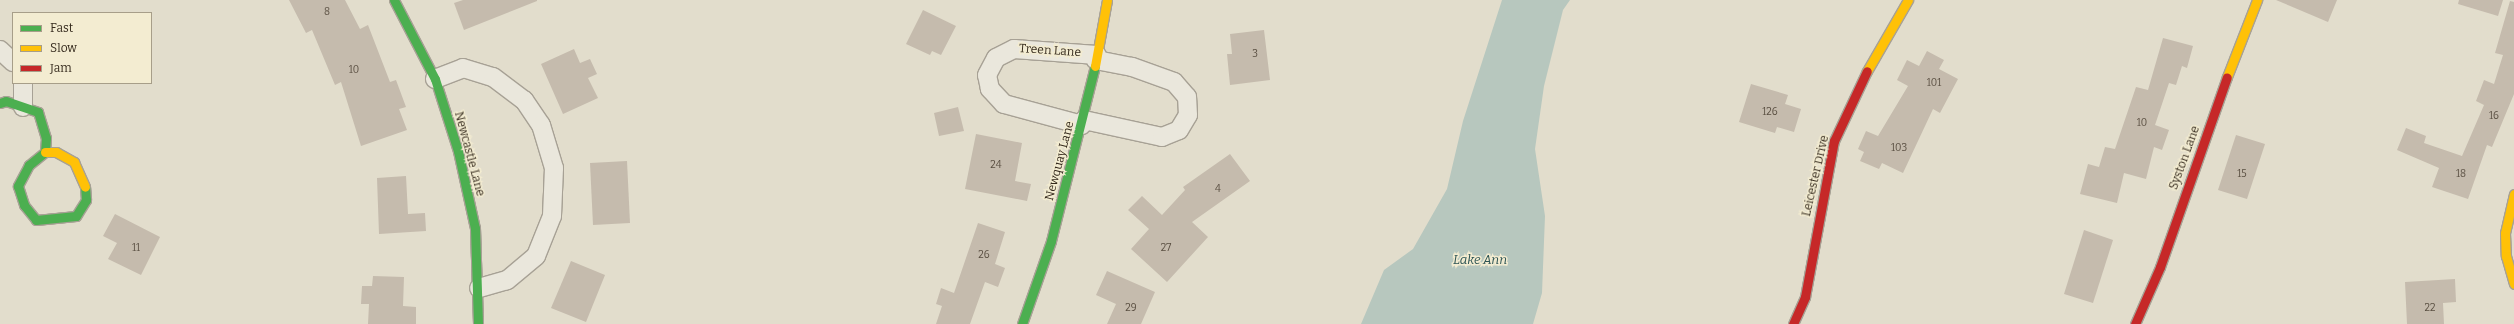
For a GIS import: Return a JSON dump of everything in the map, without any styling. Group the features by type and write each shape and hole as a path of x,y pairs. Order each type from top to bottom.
{"street":[{"name":"Newcastle Lane","path":"394,0 435,78 458,151 475,228 479,288 478,324"},
{"name":"Newquay Lane","path":"1022,324 1051,241 1083,123 1097,58 1107,0"},
{"name":"Leicester Drive","path":"1793,324 1805,297 1834,141 1868,69 1908,0"},
{"name":"Syston Lane","path":"2135,324 2160,267 2195,161 2257,0"},
{"name":"Treen Lane","path":"1014,49 1097,58 1132,67 1174,82 1187,97 1188,115 1180,130 1162,137 1083,123 1004,104 990,89 987,75 996,58 1014,49"},
{"path":"0,50 12,61"},
{"path":"435,78 464,68 493,77 524,100 541,126 554,168 552,216 536,256 507,280 479,288"},
{"path":"23,84 23,107"},
{"path":"0,103 6,101 38,112 46,138 45,152 28,165 18,186 24,205 36,220 54,221 76,216 86,200 84,178 74,162 56,152 45,152"},
{"path":"2514,194 2505,233 2506,256 2514,284"}],"water":[{"name":"Lake Ann","path":"1502,0 1570,0 1563,10 1544,86 1535,149 1545,216 1542,293 1533,324 1361,324 1384,270 1413,249 1447,189 1463,121"}],"building":[{"path":"289,0 345,0 360,29 368,25 390,82 396,80 406,107 399,109 407,130 361,146 341,82 335,85 312,30 306,33"},
{"path":"463,0 537,1 464,30 454,3"},
{"path":"2276,0 2337,0 2328,22"},
{"path":"2459,0 2503,0 2498,16 2458,4"},
{"path":"2510,1 2514,2 2514,94 2492,147 2487,145 2468,199 2432,187 2439,168 2397,150 2406,128 2426,136 2424,143 2462,156 2484,105 2476,101 2484,80 2494,84 2503,55 2495,53"},
{"path":"923,10 956,26 941,55 932,51 930,55 906,44"},
{"path":"1264,30 1270,80 1230,85 1227,54 1232,54 1230,34"},
{"path":"2163,38 2193,46 2187,68 2182,66 2176,85 2169,83 2155,125 2169,130 2162,150 2154,147 2146,179 2124,173 2117,203 2080,194 2088,164 2099,167 2105,147 2115,149 2136,87 2148,90"},
{"path":"574,49 580,63 590,59 597,74 588,78 598,98 563,114 541,64"},
{"path":"1927,51 1944,60 1939,69 1958,79 1940,113 1933,109 1903,173 1882,163 1879,169 1860,161 1864,152 1858,149 1866,131 1878,136 1908,86 1897,80 1907,60 1919,66"},
{"path":"1751,84 1788,95 1785,104 1801,109 1794,132 1777,127 1775,133 1739,122"},
{"path":"958,107 964,131 939,136 934,113"},
{"path":"976,134 1022,143 1015,181 1031,184 1027,201 965,189"},
{"path":"2236,135 2265,144 2247,199 2218,190"},
{"path":"1230,154 1250,181 1192,222 1208,237 1167,282 1131,249 1149,229 1128,210 1142,196 1162,215 1185,190 1183,187"},
{"path":"627,161 630,223 593,225 590,163"},
{"path":"406,176 408,214 425,213 426,231 379,234 377,178"},
{"path":"115,214 160,237 141,275 108,259 117,243 103,236"},
{"path":"978,223 1005,232 995,264 1005,268 998,287 985,282 970,324 936,324 942,306 936,304 941,288 954,293"},
{"path":"2084,230 2113,240 2093,303 2064,294"},
{"path":"571,261 605,275 586,322 551,308"},
{"path":"1107,271 1155,292 1141,324 1107,324 1116,304 1096,295"},
{"path":"373,276 404,277 403,306 416,307 416,324 368,324 369,304 361,304 362,286 372,286"},
{"path":"2455,279 2456,302 2443,303 2444,324 2407,324 2405,282"}],"traffic: fast":[{"path":"394,0 435,79 458,151 475,228 478,324"},
{"path":"1022,324 1051,241 1095,66"},
{"path":"0,103 6,101 38,112 46,138 45,152 29,165 18,186 24,205 36,220 76,216 86,200 85,187"}],"traffic: slow":[{"path":"1095,66 1107,0"},
{"path":"1867,71 1908,0"},
{"path":"2227,77 2257,0"},
{"path":"45,152 56,152 74,162 85,187"},
{"path":"2514,194 2505,233 2506,256 2514,284"}],"traffic: jam":[{"path":"1793,324 1805,297 1834,141 1867,71"},
{"path":"2135,324 2160,267 2227,77"}]}
